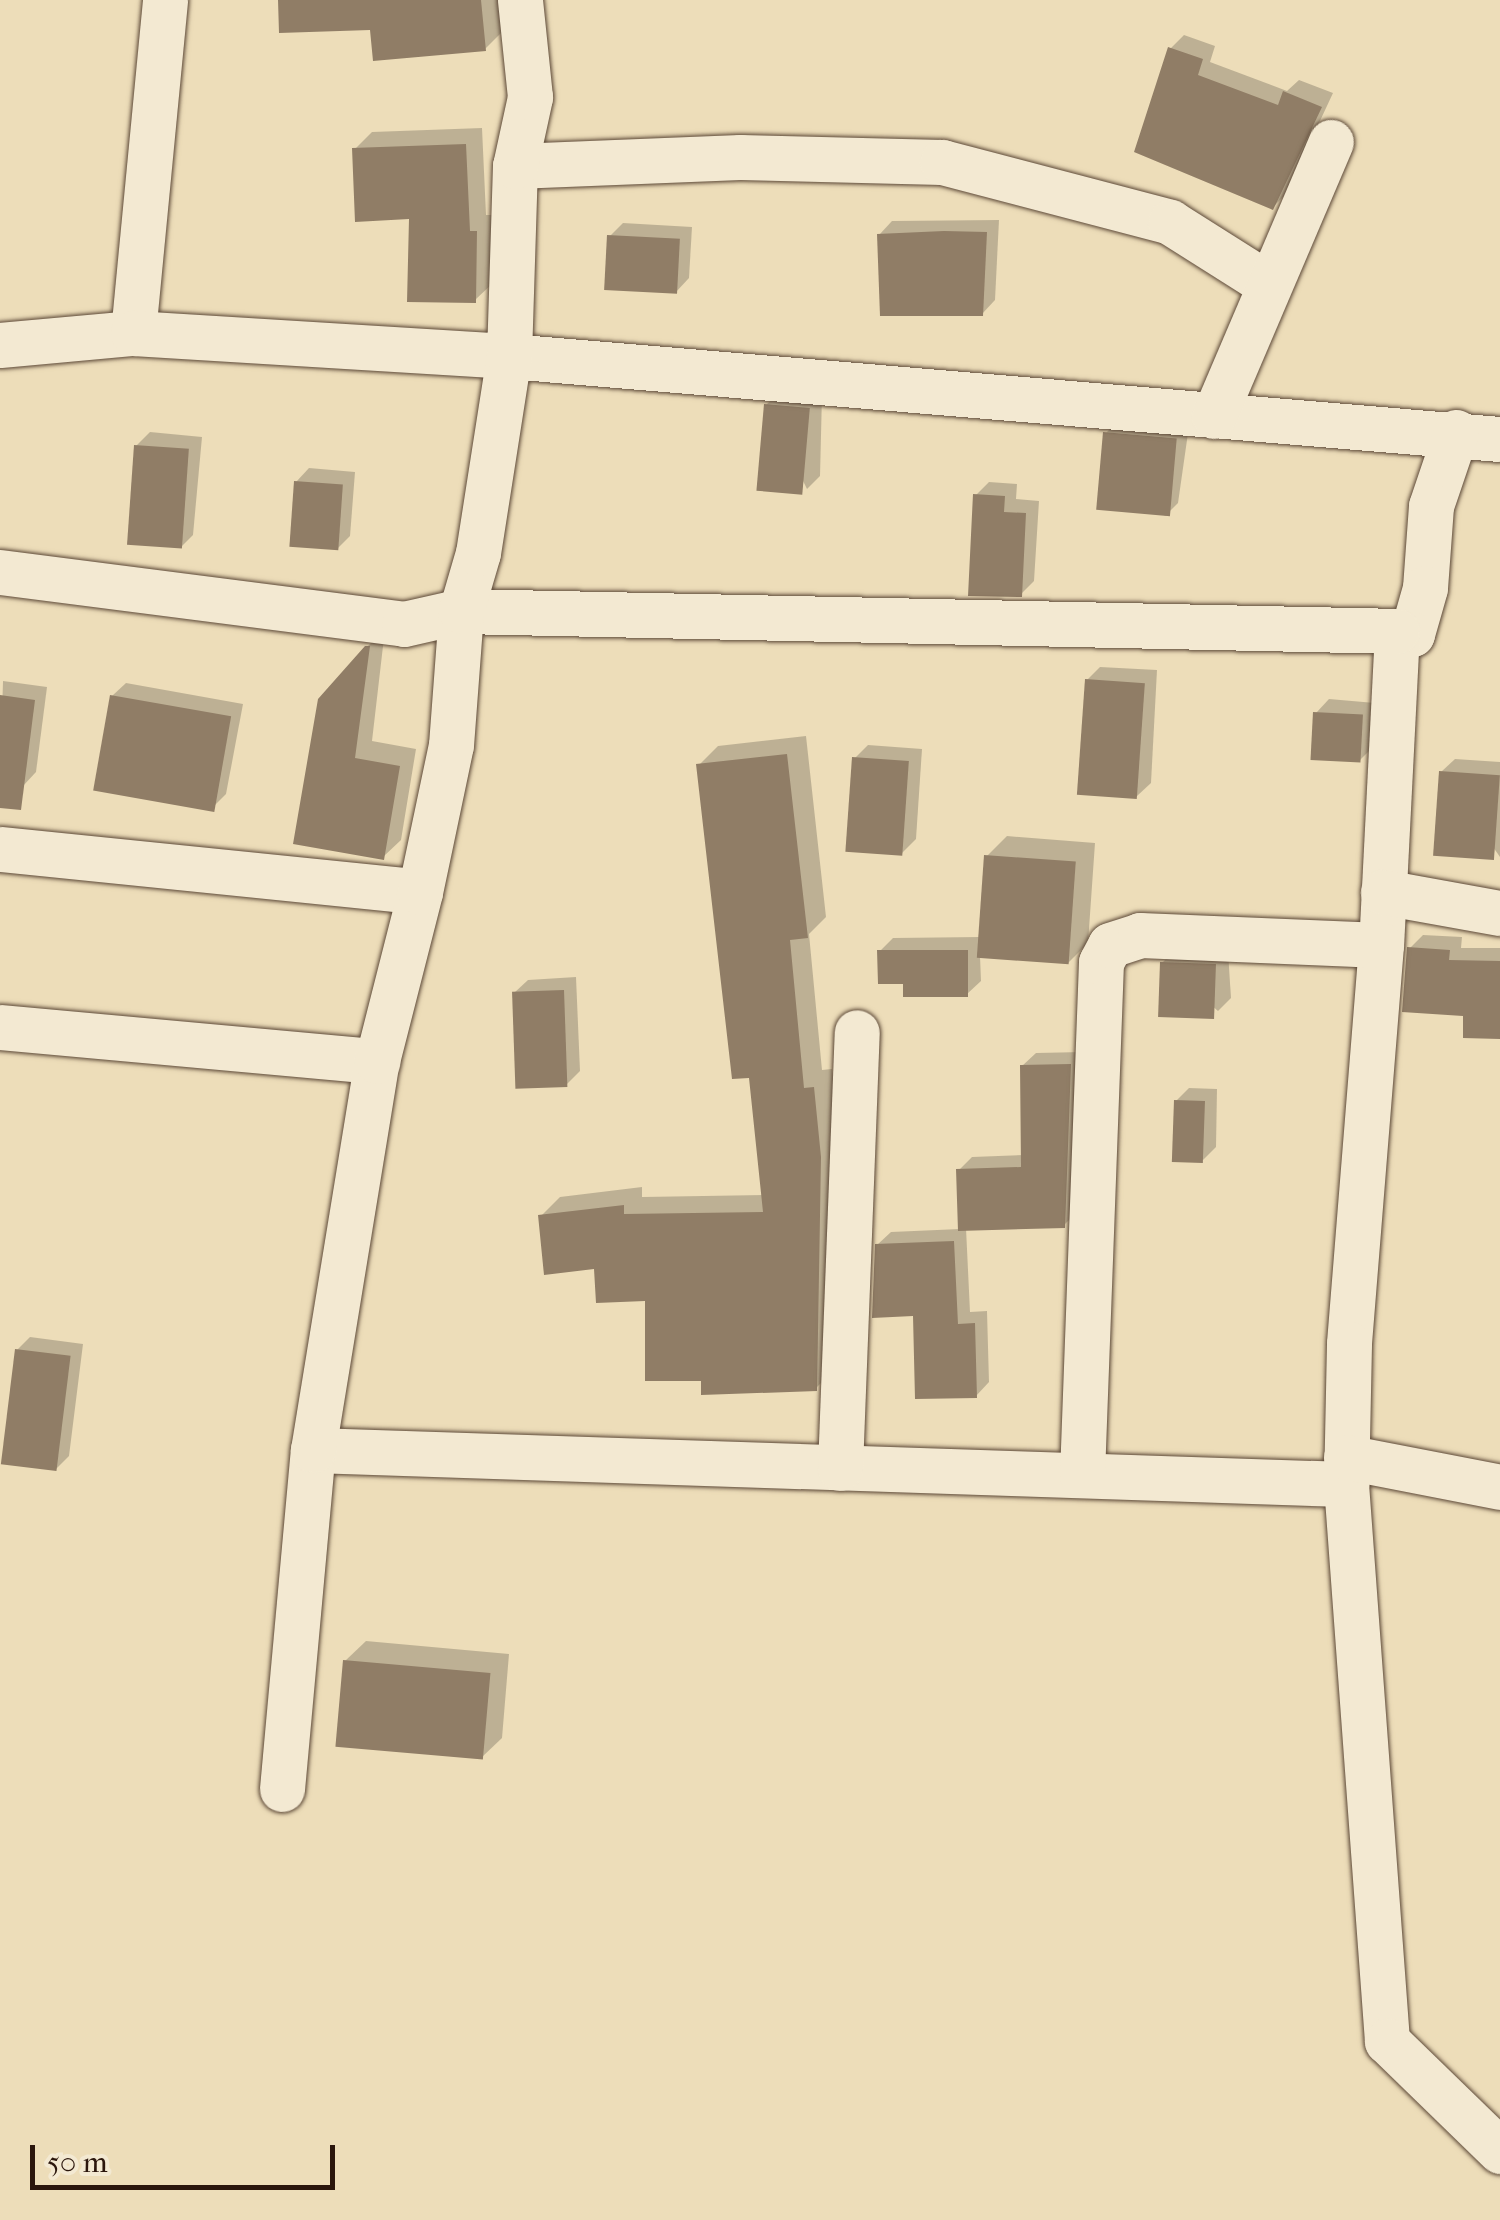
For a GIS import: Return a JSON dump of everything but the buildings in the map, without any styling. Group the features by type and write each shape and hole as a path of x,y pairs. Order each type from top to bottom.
{"street":[{"path":"133,333 164,0"},
{"path":"282,1789 313,1450 377,1061 420,892 451,746 461,611 478,553 509,356 515,166 530,97 520,0"},
{"path":"1214,416 1331,142"},
{"path":"515,166 740,156 942,162 1170,222 1268,284"},
{"path":"0,346 133,333 509,356 1500,438"},
{"path":"0,572 404,624 461,611 1412,634 1425,588 1431,506 1456,432"},
{"path":"1396,632 1381,945 1348,1344 1346,1470 1386,2042 1500,2150"},
{"path":"0,848 420,892"},
{"path":"1383,892 1500,913"},
{"path":"1082,1475 1101,962 1110,945 1140,935 1381,945"},
{"path":"0,1027 377,1061"},
{"path":"840,1468 857,1032"},
{"path":"313,1450 1082,1475 1346,1470 1500,1487"}]}
